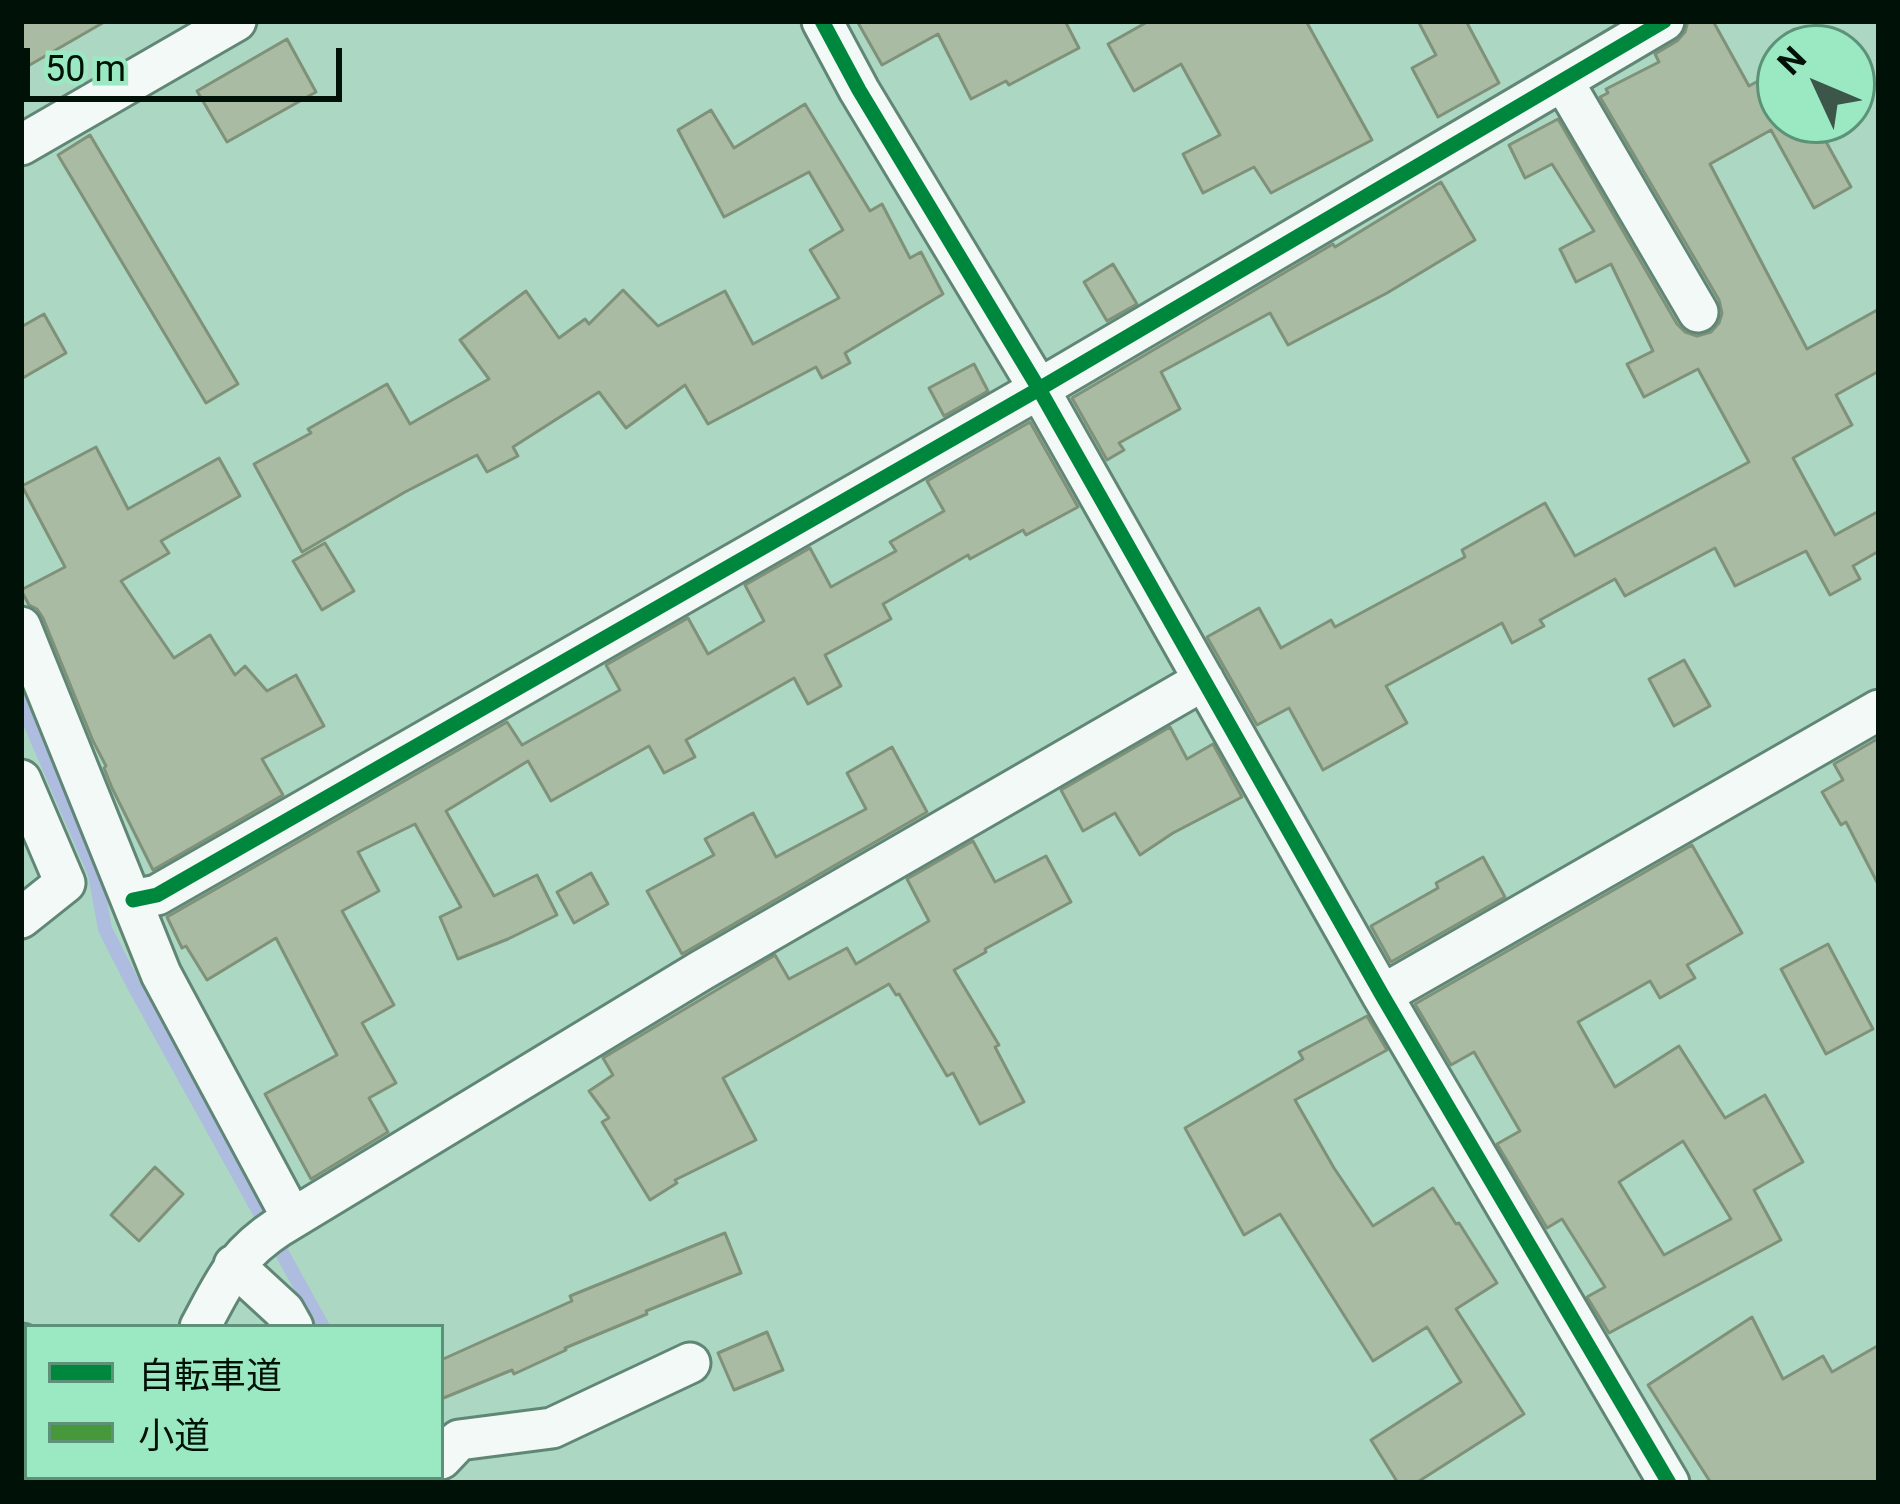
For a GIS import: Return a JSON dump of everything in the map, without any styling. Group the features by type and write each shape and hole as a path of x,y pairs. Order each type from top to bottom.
{"street":[{"path":"21,145 236,21"},
{"path":"822,21 1039,388 1382,995 1669,1483"},
{"path":"133,900 157,895 1039,388 1664,21"},
{"path":"1563,81 1698,312"},
{"path":"21,627 266,1237 291,1324"},
{"path":"202,1324 266,1237 702,970 1204,680"},
{"path":"1382,995 1879,710"},
{"path":"21,780 65,883 21,918"},
{"path":"444,1456 459,1441 552,1428 690,1363"}],"building":[{"path":"21,21 106,21 21,70"},
{"path":"857,21 1065,21 1079,48 971,99 938,34 882,65"},
{"path":"1149,21 1306,21 1372,140 1271,193 1254,167 1203,193 1183,154 1220,135 1181,64 1134,91 1108,44"},
{"path":"1418,21 1466,21 1499,83 1438,117 1412,68 1436,55"},
{"path":"1688,21 1713,21 1749,86 1756,82 1756,138 1710,164 1807,349 1879,309 1879,371 1836,395 1852,425 1793,458 1835,535 1879,511 1879,551 1853,566 1860,579 1830,595 1806,551 1735,586 1715,548 1625,596 1615,579 1540,620 1544,626 1512,643 1502,623 1386,686 1407,723 1323,770 1289,708 1257,725 1207,637 1259,608 1281,648 1331,620 1335,627 1465,557 1462,550 1545,503 1575,556 1749,462 1698,369 1644,397 1627,364 1653,351 1611,264 1576,282 1560,249 1594,231 1552,164 1525,178 1509,145 1558,119 1677,324 1697,336 1711,332 1722,313 1719,300 1600,97 1608,93 1606,89 1659,62 1655,54 1685,32"},
{"path":"287,39 316,92 227,142 197,91"},
{"path":"805,104 870,211 882,204 910,258 921,252 943,294 845,353 850,363 822,378 816,367 708,424 685,385 626,428 599,392 513,447 518,456 487,472 477,455 302,552 254,464 387,384 410,424 489,379 460,340 526,291 559,338 585,319 589,324 623,290 658,326 725,291 753,344 839,298 810,250 843,230 809,172 724,217 678,130 711,110 734,148"},
{"path":"90,135 238,384 206,403 58,155"},
{"path":"1779,144 1827,144 1851,187 1814,208"},
{"path":"1441,182 1475,240 1288,345 1270,313 1161,372 1180,409 1119,443 1124,450 1107,460 1072,398"},
{"path":"1113,264 1137,304 1107,321 1084,282"},
{"path":"44,314 66,353 21,379 21,327"},
{"path":"974,364 988,391 944,416 929,388"},
{"path":"1030,422 1078,507 1026,535 1023,530 970,559 968,555 883,604 891,619 825,655 841,686 808,704 794,678 686,740 695,757 664,773 649,746 551,801 528,761 446,811 494,896 537,875 557,915 458,959 440,917 461,907 415,824 358,852 379,891 342,911 394,1005 362,1023 396,1083 369,1098 388,1132 311,1179 265,1094 337,1055 276,938 207,980 186,946 182,948 167,917 507,722 522,745 620,690 606,665 688,618 708,654 764,621 745,585 810,548 831,587 896,551 890,542 944,511 927,481"},
{"path":"96,447 128,509 219,458 240,496 161,541 169,553 121,581 174,658 210,635 235,675 245,666 267,691 296,675 324,726 262,759 283,795 153,870 112,788 43,618 21,590 65,567 22,486"},
{"path":"325,543 354,591 322,610 293,561"},
{"path":"1684,660 1710,706 1674,726 1649,679"},
{"path":"1170,727 1187,759 1213,744 1242,797 1140,855 1115,813 1083,831 1061,790"},
{"path":"1879,738 1879,886 1846,822 1841,825 1822,792 1843,780 1834,764"},
{"path":"892,747 927,812 682,954 647,891 714,855 705,839 753,813 776,857 866,809 847,773"},
{"path":"973,841 995,882 1046,856 1071,902 954,970 999,1045 995,1047 1024,1102 980,1124 953,1073 947,1076 889,984 723,1078 756,1140 675,1180 650,1200 602,1122 609,1118 589,1091 613,1075 603,1058 775,955 789,979 847,948 856,964 929,921 907,879"},
{"path":"1692,845 1742,933 1687,965 1695,978 1660,998 1650,981 1578,1022 1615,1087 1679,1046 1725,1118 1765,1095 1803,1162 1754,1190 1781,1240 1609,1333 1587,1297 1605,1287 1562,1219 1547,1228 1497,1144 1520,1131 1474,1052 1451,1065 1415,1004","holes":["1683,1141 1731,1219 1664,1255 1619,1182"]},
{"path":"1483,857 1505,897 1391,962 1371,926"},
{"path":"591,873 608,904 574,923 557,892"},
{"path":"1828,944 1873,1029 1826,1054 1781,969"},
{"path":"1367,1016 1387,1050 1295,1100 1373,1226 1433,1188 1459,1223 1497,1283 1456,1309 1524,1414 1416,1483 1398,1483 1371,1440 1461,1382 1427,1327 1373,1361 1280,1214 1244,1235 1185,1128 1303,1059 1299,1052"},
{"path":"155,1167 183,1194 139,1241 111,1215"},
{"path":"725,1233 741,1273 646,1311 514,1374 512,1370 444,1398 444,1359 572,1301 570,1296"},
{"path":"1752,1317 1783,1379 1823,1356 1832,1372 1879,1345 1879,1483 1711,1483 1648,1385"},
{"path":"767,1332 783,1370 734,1390 718,1353"}],"waterway":[{"path":"21,702 95,874 105,929 321,1324"}],"marked path":[{"path":"52,1480 57,1483"}],"cycle path":[{"path":"822,21 1039,389 1382,995 1669,1483"},
{"path":"133,900 157,895 1039,389 1664,21"}]}
